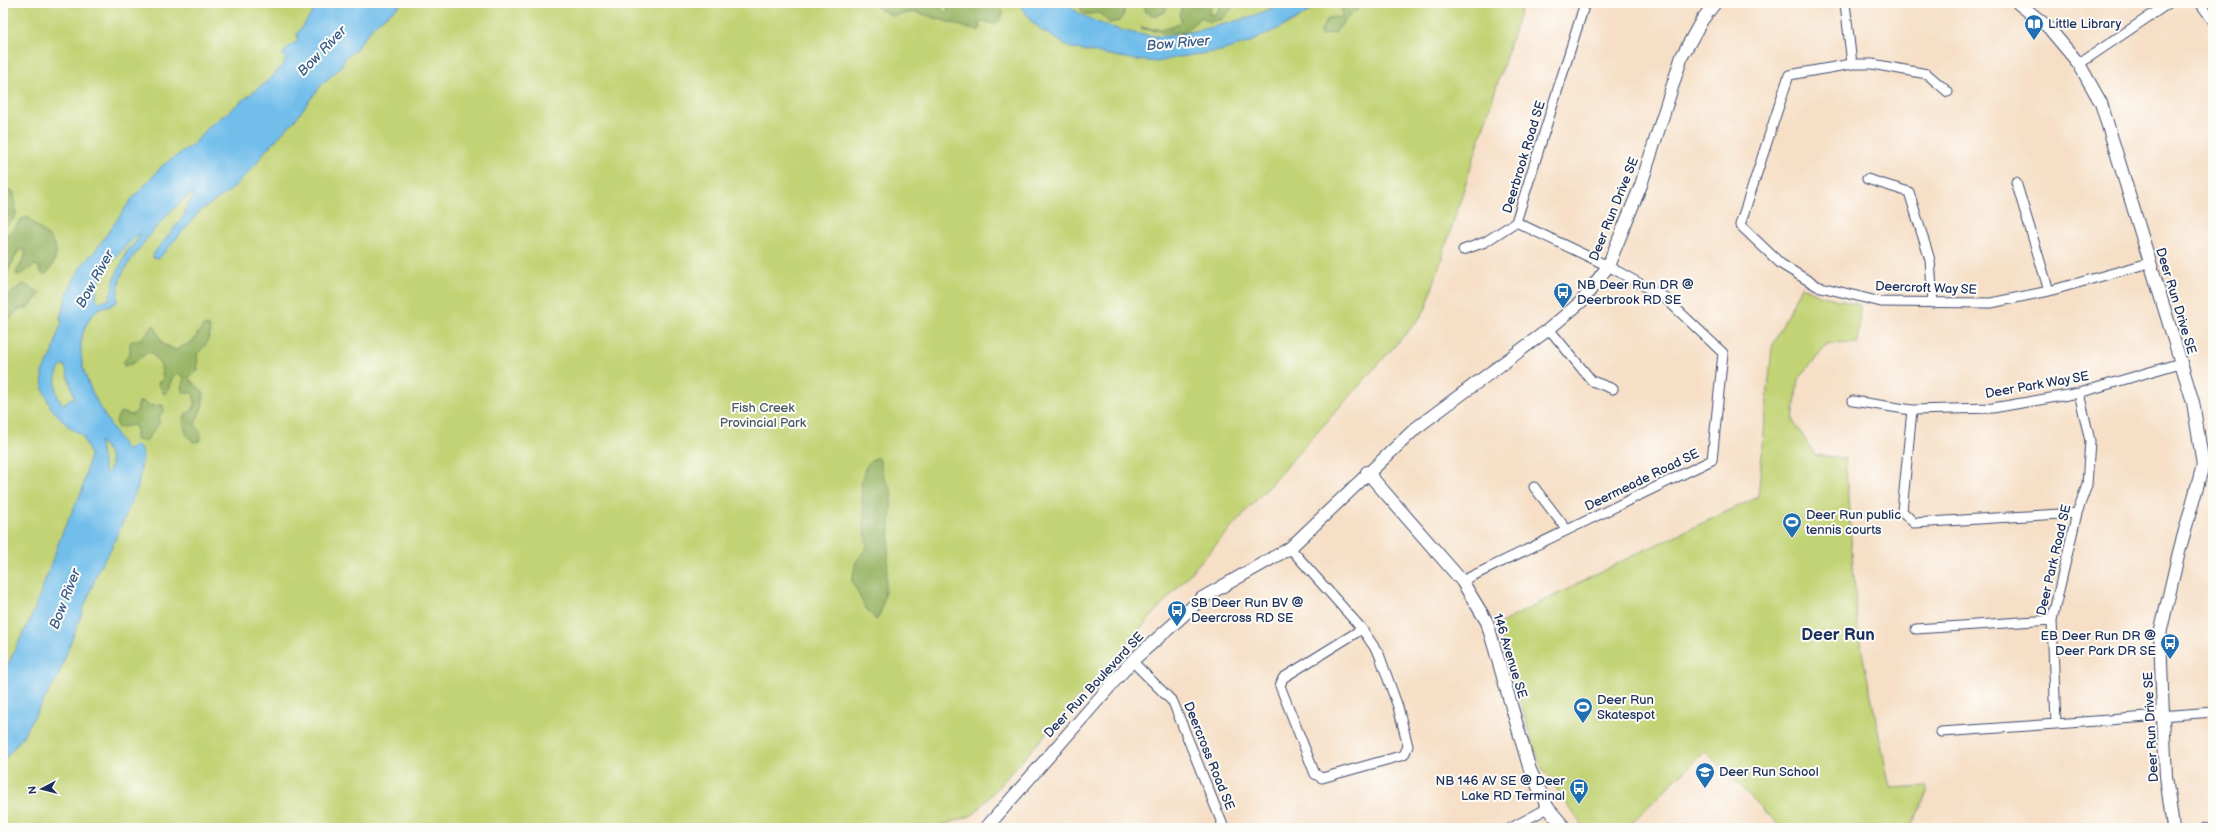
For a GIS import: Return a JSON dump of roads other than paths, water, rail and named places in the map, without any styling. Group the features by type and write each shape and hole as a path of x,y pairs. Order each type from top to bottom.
{"street":[{"name":"Deerbrook Road SE","path":"1585,3 1516,222 1608,266"},
{"name":"Deer Run Drive SE","path":"1367,472 1416,428 1549,329 1582,301 1608,266 1641,185 1682,56 1702,20 1715,3"},
{"path":"1845,3 1852,64 1872,64 1927,74 1948,92"},
{"name":"Deer Run Drive SE","path":"2018,3 2048,27 2079,64 2101,103 2193,402 2208,465 2179,552 2160,634 2162,717 2166,776 2173,828"},
{"path":"2079,64 2168,3"},
{"path":"2200,3 2213,21"},
{"name":"Deercroft Way SE","path":"1852,64 1788,75 1740,225 1781,264 1817,286 1881,302 1991,303 2049,291 2149,263"},
{"path":"1867,179 1909,192 1930,260 1933,303"},
{"path":"2016,182 2049,291"},
{"path":"1464,250 1485,242 1516,222"},
{"name":"Deermeade Road SE","path":"1462,581 1712,460 1723,353 1664,297 1608,266"},
{"path":"1549,329 1592,381 1613,389"},
{"name":"Deer Park Way SE","path":"1853,402 1912,410 1993,408 2079,393 2180,363"},
{"name":"Deer Park Road SE","path":"2056,724 2052,620 2077,513 2087,485 2090,442 2079,393"},
{"path":"1912,410 1902,512 1914,522 2077,513"},
{"name":"Deer Run Boulevard SE","path":"986,828 1132,661 1202,598 1290,548 1367,472"},
{"name":"146 Avenue SE","path":"1367,472 1462,581 1487,622 1530,770 1548,808 1565,828"},
{"path":"1534,487 1567,530"},
{"path":"1290,548 1362,629 1379,654 1398,707 1408,746 1404,755 1322,778 1315,774 1280,686 1283,678 1362,629"},
{"path":"1916,629 2052,620"},
{"name":"Deercross Road SE","path":"1132,661 1173,702 1224,828"},
{"path":"1941,732 2162,717 2213,712"},
{"path":"1512,828 1548,808"},
{"path":"2205,828 2213,827"}],"water":[{"name":"Bow River","path":"317,3 403,3 374,25 354,51 346,57 339,69 322,84 294,121 230,191 201,210 158,259 153,258 154,253 184,216 187,205 193,197 193,194 186,197 177,205 143,243 126,267 118,288 117,302 97,310 85,328 81,345 82,364 96,400 125,448 129,450 135,445 140,447 143,455 138,487 111,549 99,568 58,676 21,739 3,761 3,680 7,666 34,611 63,531 82,491 90,454 82,435 70,428 51,408 43,389 42,372 53,353 57,335 62,323 60,318 68,292 81,266 95,251 131,200 163,165 192,145 210,126 270,79 283,65 286,58 283,55 289,46 298,41 297,34 311,15","holes":["139,234 140,237 127,251 115,277 109,300 98,302 96,295 98,286 103,276 117,255","63,365 65,366 74,396 74,399 70,398 64,404 60,401 56,391 57,373","100,441 106,448 111,462 109,471 106,474"]},
{"name":"Bow River","path":"1019,3 1067,3 1086,17 1113,28 1128,32 1166,36 1182,34 1247,18 1274,7 1275,3 1322,3 1294,21 1248,43 1221,51 1178,57 1158,62 1137,60 1071,48 1043,31 1032,22"}],"place":[{"name":"Little Library","path":"2034,41"},
{"name":"NB Deer Run DR @ Deerbrook RD SE","path":"1563,309"},
{"name":"Deer Run public tennis courts","path":"1792,539"},
{"name":"SB Deer Run BV @ Deercross RD SE","path":"1177,627"},
{"name":"EB Deer Run DR @ Deer Park DR SE","path":"2170,660"},
{"name":"Deer Run Skatespot","path":"1583,724"},
{"name":"Deer Run School","path":"1705,789"},
{"name":"NB 146 AV SE @ Deer Lake RD Terminal","path":"1579,805"}],"district":[{"name":"Deer Run","path":"1838,635"}],"park label":[{"name":"Fish Creek Provincial Park","path":"763,416"}]}
